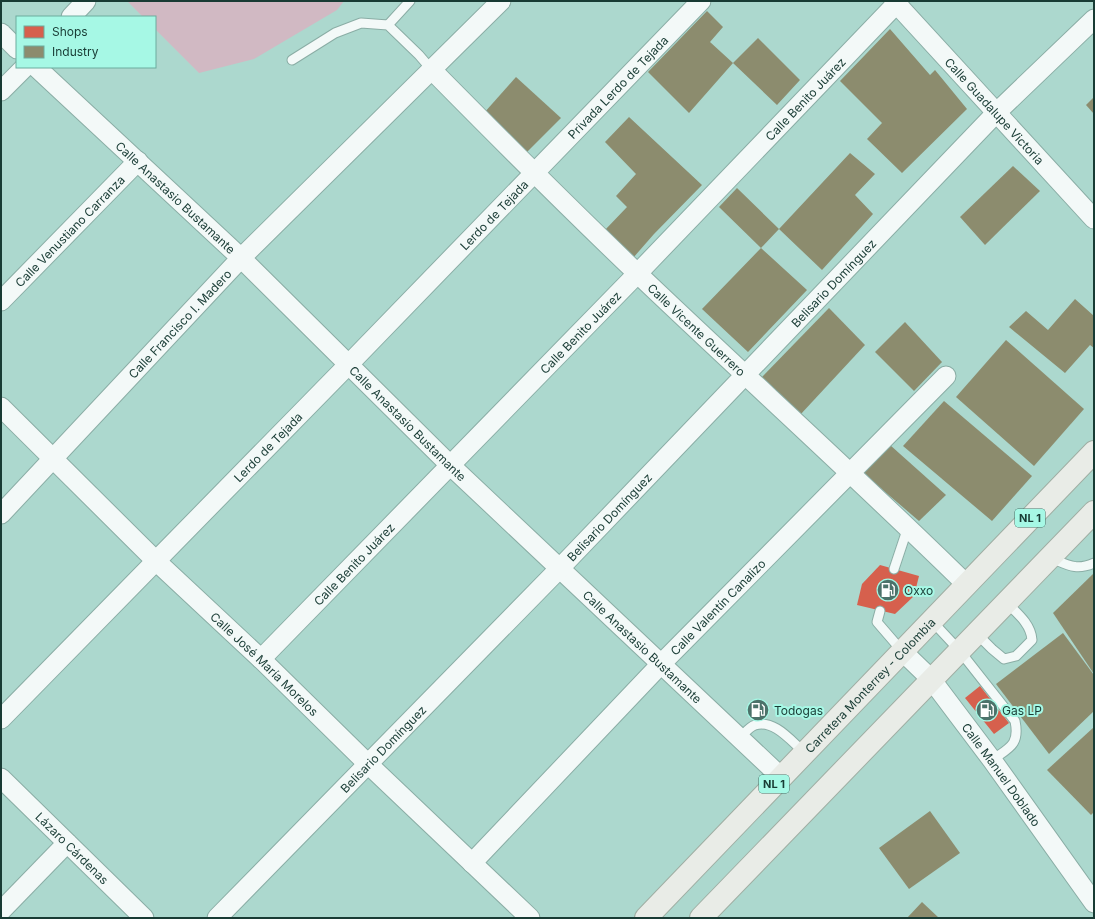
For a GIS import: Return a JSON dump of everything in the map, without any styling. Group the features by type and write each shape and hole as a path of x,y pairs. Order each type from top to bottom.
{"main road":[{"name":"Carretera Monterrey - Colombia","path":"646,918 1094,452"},
{"path":"701,918 1094,512"}],"street":[{"path":"72,16 86,1"},
{"name":"Calle Francisco I. Madero","path":"1,514 241,258 501,1"},
{"name":"Privada Lerdo de Tejada","path":"534,174 701,1"},
{"name":"Calle Guadalupe Victoria","path":"896,2 1094,219"},
{"name":"Calle Benito Juárez","path":"262,659 637,274 896,2"},
{"name":"Belisario Domínguez","path":"217,918 560,568 997,112 1094,19"},
{"path":"1,33 16,48"},
{"path":"1,91 24,68"},
{"name":"Calle Anastasio Bustamante","path":"37,68 241,258 451,466 781,776"},
{"name":"Calle Vicente Guerrero","path":"431,69 534,174 637,274 908,527 966,584"},
{"name":"Calle Venustiano Carranza","path":"1,301 138,161"},
{"name":"Lerdo de Tejada","path":"1,719 534,174"},
{"name":"Calle Valentín Canalizo","path":"472,863 661,664 946,376"},
{"name":"Calle José María Morelos","path":"1,407 156,561 262,659 368,764 530,918"},
{"name":"Calle Manuel Doblado","path":"902,651 931,679 992,760 1094,903"},
{"name":"Lázaro Cárdenas","path":"1,778 144,918"},
{"path":"1,910 67,843"}],"lane":[{"path":"388,26 410,1"},
{"path":"292,60 335,33 361,23 388,26 419,55 431,69"},
{"path":"894,569 908,527"},
{"path":"1050,557 1072,566 1083,568 1094,563"},
{"path":"976,633 1004,659 1016,656 1032,640 1031,632 1023,619 1006,602"},
{"path":"880,611 877,622 902,651"},
{"path":"931,620 959,650 1015,721 1017,731 1012,746 992,760"},
{"path":"741,737 750,728 756,725 767,724 774,726 804,752"}],"shaded area":[{"path":"127,1 344,1 337,10 254,59 199,73 156,30 156,16 142,16"}],"building: Shops":[{"name":"Oxxo","path":"880,565 919,576 914,596 895,614 857,605 862,584"},
{"name":"Gas LP","path":"980,686 1009,723 994,734 965,698"},
{"name":"Todogas","path":"761,699 769,706 755,721 747,713"}],"building: Industry":[{"path":"707,11 723,27 710,42 733,63 689,113 648,72"},
{"path":"890,29 930,75 935,70 967,109 902,173 867,139 882,123 840,81"},
{"path":"758,38 800,80 777,105 733,63"},
{"path":"516,77 561,118 526,153 484,113"},
{"path":"1094,97 1094,114 1086,105"},
{"path":"629,117 702,185 654,234 633,258 605,230 627,207 616,196 636,174 605,142"},
{"path":"850,153 875,174 855,195 873,214 822,270 779,229"},
{"path":"1013,166 1040,191 985,245 960,217"},
{"path":"737,188 779,229 761,248 719,207"},
{"path":"761,248 807,290 748,352 702,309"},
{"path":"1075,299 1094,316 1094,348 1090,345 1065,373 1009,327 1026,311 1048,330"},
{"path":"829,308 865,345 800,415 762,377"},
{"path":"905,322 942,362 914,391 875,352"},
{"path":"1006,340 1084,409 1034,466 956,397"},
{"path":"944,401 1032,476 992,521 903,446"},
{"path":"890,445 946,495 919,521 863,473"},
{"path":"1094,573 1094,674 1053,613"},
{"path":"1063,633 1094,675 1094,711 1049,754 996,684"},
{"path":"1094,727 1094,812 1091,815 1047,770"},
{"path":"930,811 960,853 909,889 879,848"},
{"path":"922,902 939,918 907,918"}],"place":[{"name":"Oxxo","path":"888,590"},
{"name":"Todogas","path":"758,710"},
{"name":"Gas LP","path":"987,710"}]}
